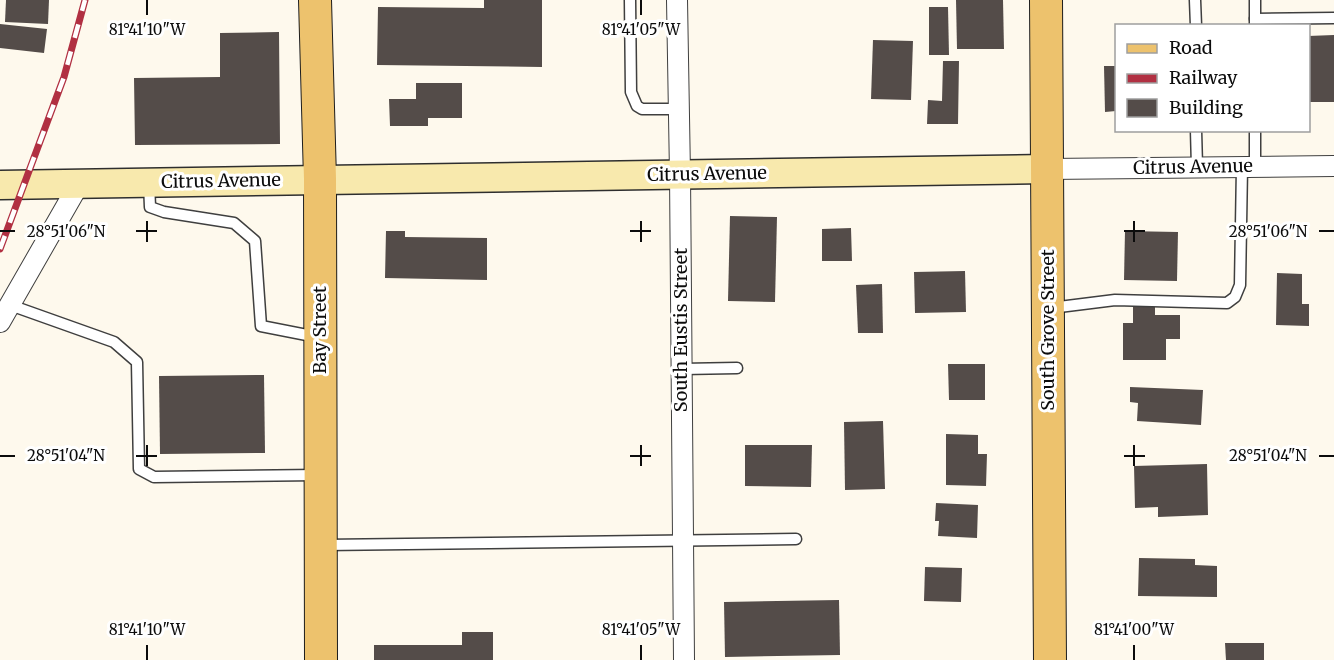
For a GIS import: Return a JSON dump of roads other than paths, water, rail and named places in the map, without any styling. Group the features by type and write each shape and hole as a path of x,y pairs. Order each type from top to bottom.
{"main road":[{"name":"Bay Street","path":"315,0 320,179 321,660"},
{"name":"South Grove Street","path":"1046,0 1050,660"}],"street":[{"name":"South Eustis Street","path":"677,0 684,660"},
{"name":"Citrus Avenue","path":"0,184 1334,166"},
{"path":"5,314 79,184"}],"lane":[{"path":"630,0 633,100 642,109 678,109"},
{"path":"1195,0 1196,24"},
{"path":"1255,0 1255,22 1334,18"},
{"path":"1196,132 1197,167"},
{"path":"1048,309 1115,300 1227,303 1235,297 1240,285 1248,166 1255,132"},
{"path":"149,182 150,207 164,212 234,223 255,241 261,326 320,337"},
{"path":"5,314 114,342 137,362 139,469 154,477 321,475"},
{"path":"681,369 737,368"},
{"path":"321,545 796,539"}],"railway":[{"path":"0,249 64,77 85,0"}]}
